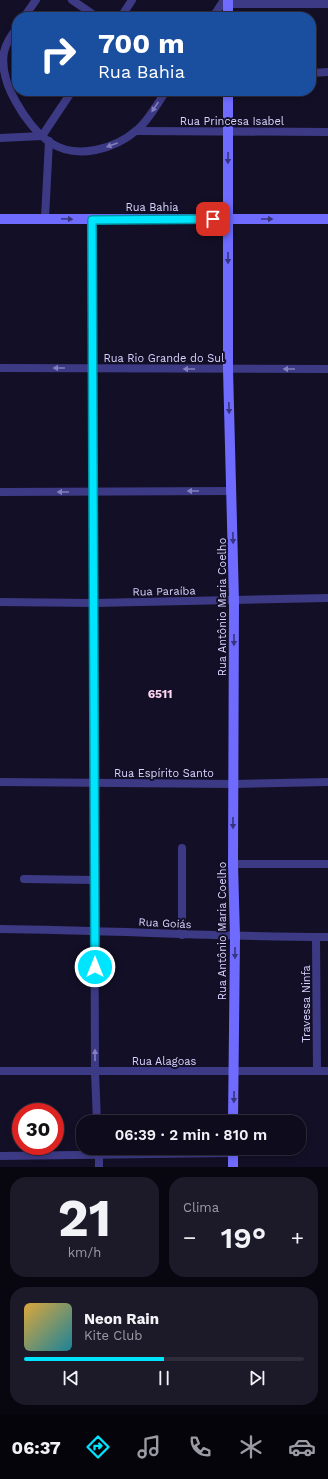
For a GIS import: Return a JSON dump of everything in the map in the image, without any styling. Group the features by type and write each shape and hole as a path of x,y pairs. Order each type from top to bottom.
{"street":[{"path":"28,12 36,0"},
{"path":"72,0 90,12"},
{"path":"124,12 132,0"},
{"path":"226,1 328,4"},
{"path":"217,12 226,1"},
{"path":"226,1 227,12"},
{"path":"12,36 2,52 5,76 8,89 12,96"},
{"path":"316,72 328,72"},
{"path":"12,96 22,113 46,138 62,148 88,151 115,145 136,131 144,123 163,96"},
{"path":"45,218 46,138 69,96"},
{"name":"Rua Antônio Maria Coelho","path":"228,96 228,369 234,600 233,864 235,936 233,1115"},
{"name":"Rua Princesa Isabel","path":"136,131 229,133 328,132"},
{"path":"0,138 46,138"},
{"name":"Rua Bahia","path":"0,219 328,219"},
{"path":"92,220 94,930 97,1115"},
{"name":"Rua Rio Grande do Sul","path":"0,368 328,369"},
{"path":"0,492 232,491"},
{"name":"Rua Paraíba","path":"0,602 94,604 328,598"},
{"name":"Rua Espírito Santo","path":"0,782 234,784 328,782"},
{"path":"182,848 182,935"},
{"path":"233,864 328,864"},
{"path":"24,880 94,880"},
{"name":"Rua Goiás","path":"0,929 94,930 182,935 328,938"},
{"name":"Travessa Ninfa","path":"316,937 317,1071"},
{"name":"Rua Alagoas","path":"0,1071 328,1071"},
{"path":"0,1156 76,1153"},
{"path":"99,1155 99,1167"},
{"path":"232,1167 233,1155"}],"district":[{"name":"6511","path":"160,694"}],"route":[{"path":"95,967 92,220 213,219"}]}
